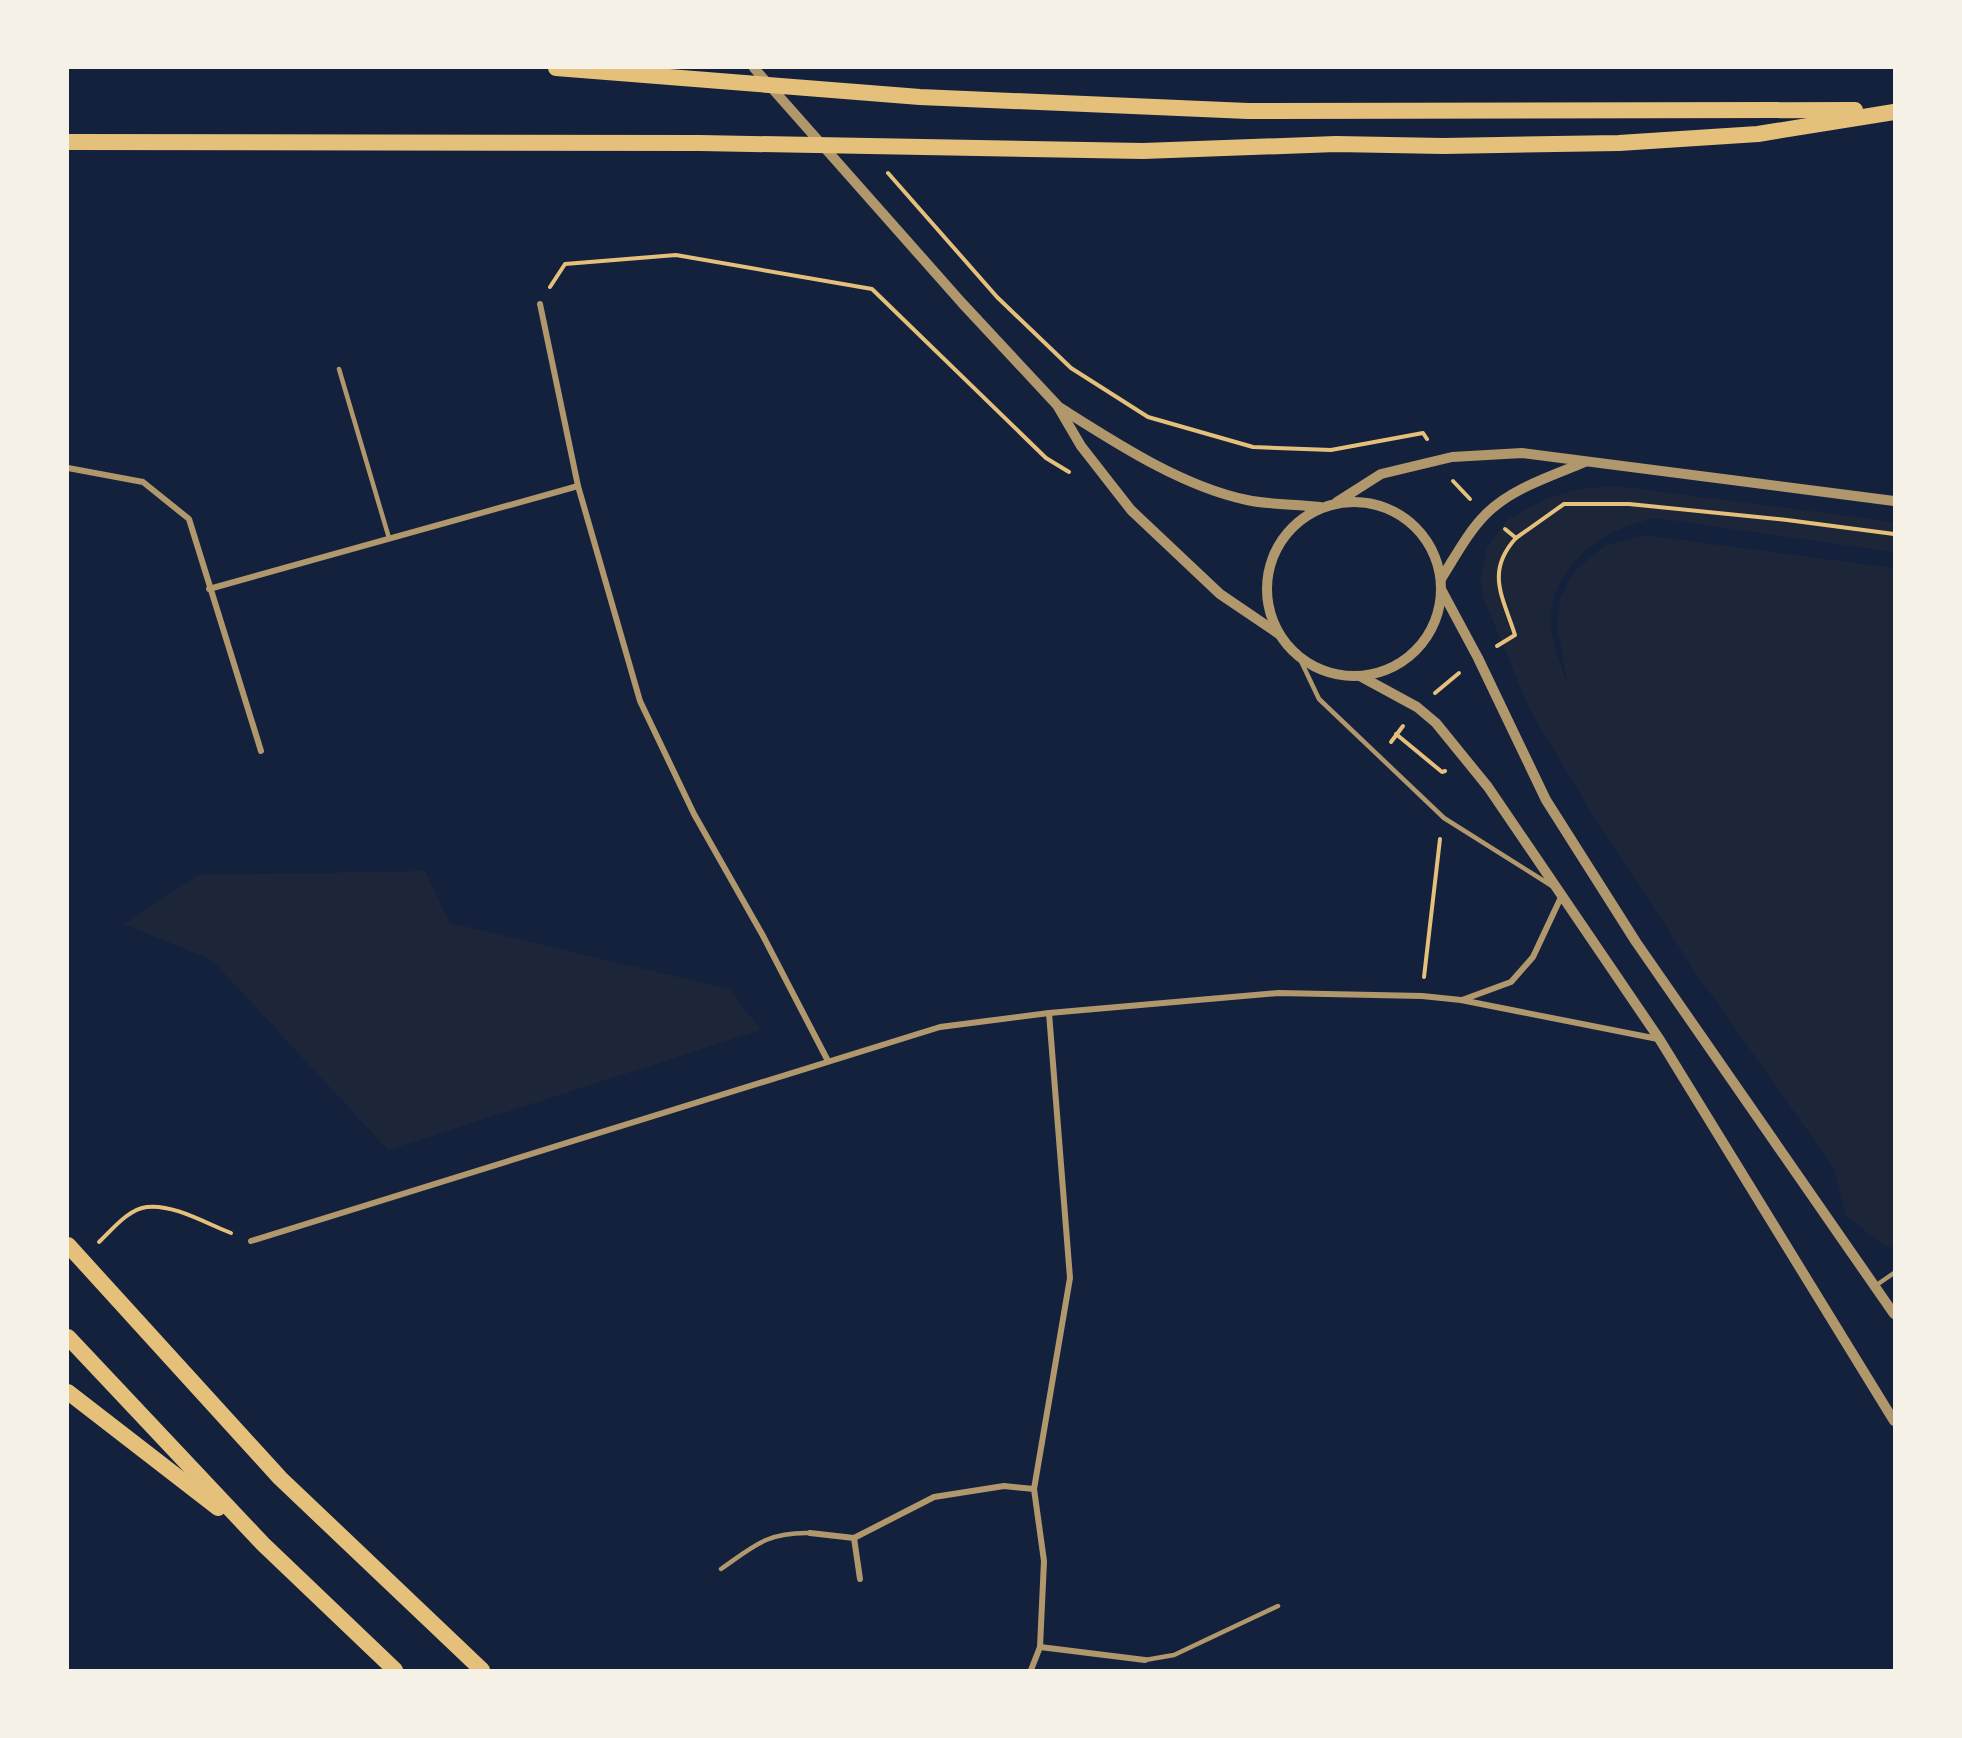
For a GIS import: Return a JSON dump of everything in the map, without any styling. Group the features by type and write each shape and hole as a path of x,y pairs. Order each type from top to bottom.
{"highway":[{"path":"556,68 920,97 1248,111 1894,111"},
{"path":"68,142 700,143 1143,151 1336,144 1443,146 1619,143 1758,134 1894,111"},
{"path":"68,1245 280,1479 482,1671"},
{"path":"68,1337 263,1544 395,1671"},
{"path":"68,1392 263,1544"}],"street":[{"path":"754,68 962,303 1057,405 1081,446 1131,510 1220,594 1279,634 1299,657 1330,673 1360,676 1392,668 1420,646 1435,621 1442,591 1441,579 1431,546 1400,514 1370,502 1337,502"},
{"path":"540,304 578,486 640,701 694,814 762,934 828,1061"},
{"path":"1057,405 1135,455 1206,486 1248,500 1320,507"},
{"path":"1279,634 1267,600 1269,564 1285,534 1320,507 1337,502 1382,474 1438,461 1522,453 1894,501"},
{"path":"1441,579 1462,545 1487,513 1520,490 1586,462"},
{"path":"68,468 143,482 189,519 261,751"},
{"path":"209,589 578,486"},
{"path":"1442,591 1478,658 1546,800 1636,942 1894,1314"},
{"path":"1360,676 1417,707 1436,723 1488,787 1660,1040 1894,1421"},
{"path":"1461,1000 1510,982 1533,957 1559,892"},
{"path":"251,1241 634,1124 940,1027 1049,1013 1279,993 1422,996 1461,1000 1660,1040"},
{"path":"1031,1671 1040,1647 1044,1561 1035,1489 1070,1278 1049,1013"},
{"path":"810,1533 854,1538 934,1497 1004,1486 1035,1489"},
{"path":"854,1538 860,1579"},
{"path":"1040,1647 1144,1660"}],"lane":[{"path":"339,369 388,538"},
{"path":"1299,657 1319,699 1444,818 1559,892"},
{"path":"1875,1286 1894,1273"},
{"path":"720,1569 767,1538 786,1532 810,1533"},
{"path":"1144,1660 1174,1655 1278,1606"}],"path":[{"path":"881,165 997,297 1071,368 1148,417 1252,447 1331,450 1423,433 1438,461 1462,493 1516,538"},
{"path":"540,304 565,264 676,255 872,289 1046,458 1074,475"},
{"path":"1478,658 1515,635 1497,576 1506,550 1516,538 1564,504 1629,504 1788,520 1894,534"},
{"path":"1381,757 1396,735"},
{"path":"1422,996 1440,839 1433,831"},
{"path":"81,1260 125,1217 147,1207 174,1211 251,1241"}],"shaded area":[{"path":"1618,486 1894,522 1894,552 1656,518 1639,522 1606,536 1578,558 1558,587 1552,605 1551,624 1554,644 1567,681 1557,625 1560,598 1574,571 1606,545 1644,535 1894,568 1894,1247 1886,1247 1846,1216 1834,1168 1698,976 1588,807 1529,708 1483,597 1480,579 1487,548 1507,520 1547,498 1579,489"},
{"path":"425,871 450,923 729,989 761,1030 388,1150 212,960 124,924 199,875"}]}
